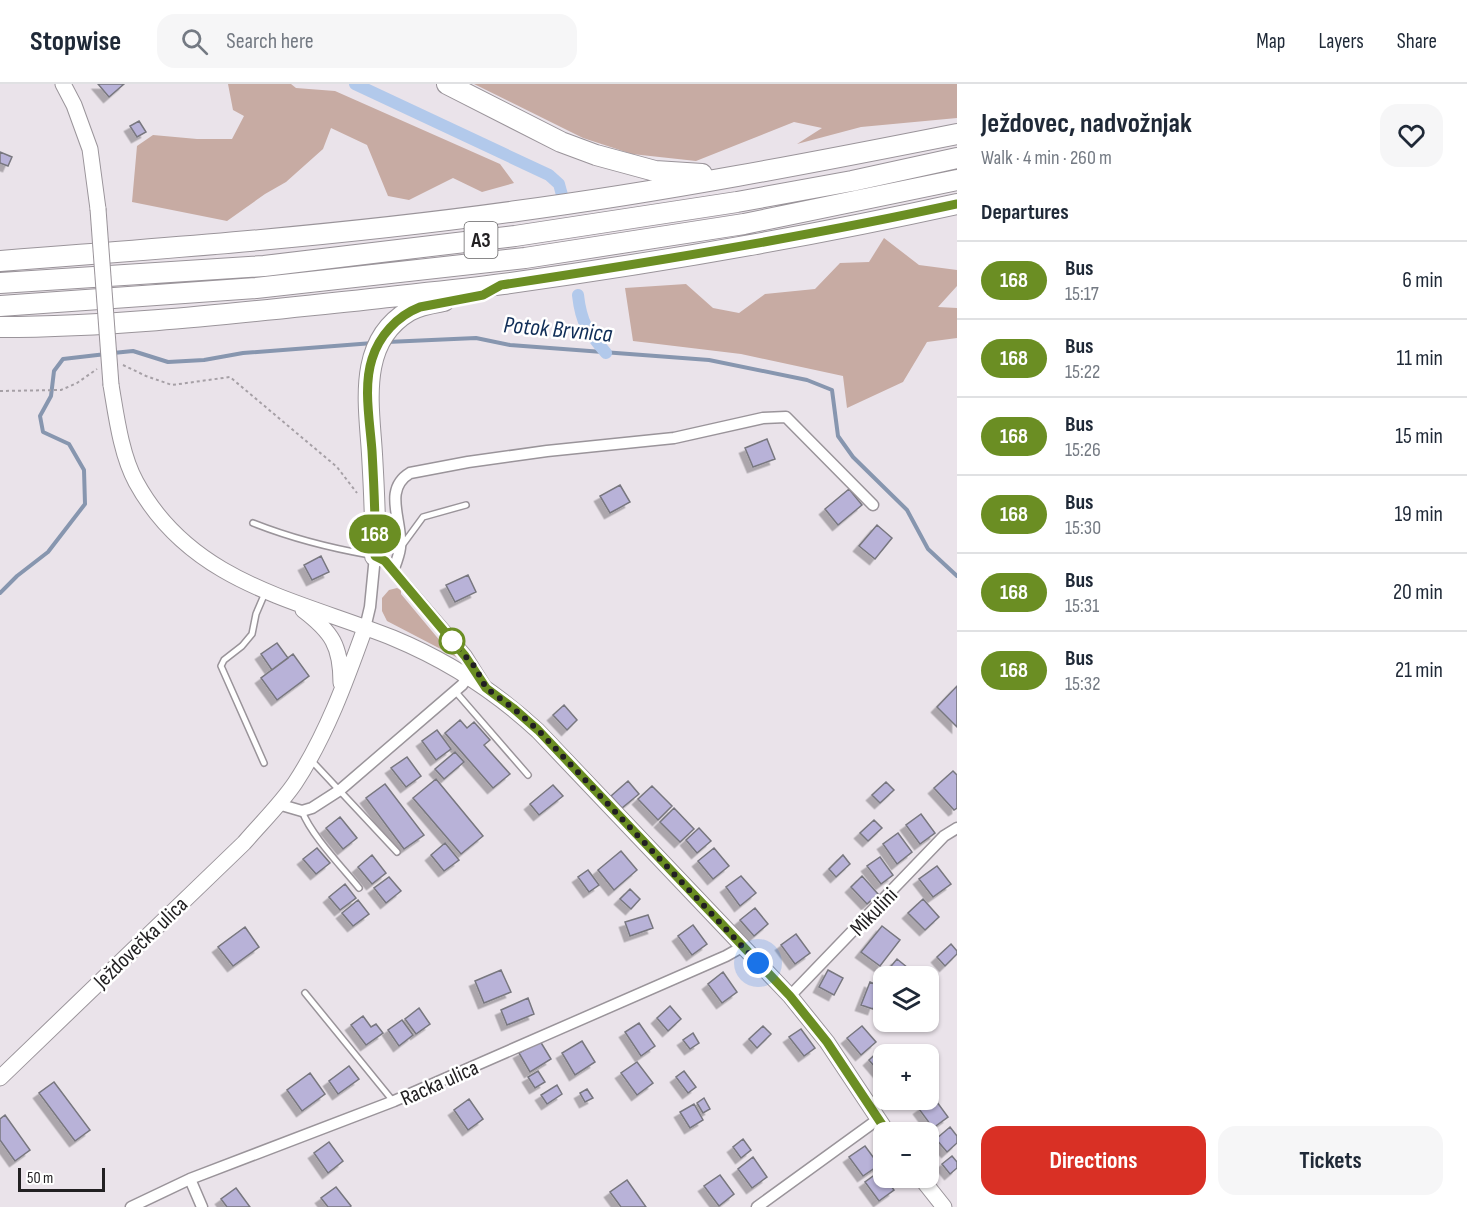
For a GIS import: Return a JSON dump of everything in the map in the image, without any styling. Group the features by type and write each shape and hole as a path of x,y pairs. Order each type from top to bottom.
{"highway":[{"path":"447,84 561,142 596,155 655,171 698,175 776,170"},
{"path":"0,261 273,240 452,220 609,198 776,170 957,134"},
{"name":"A3","path":"0,283 264,266 515,236 737,202 852,181 957,158"},
{"name":"A3","path":"0,306 256,288 525,258 744,224 957,180"},
{"path":"0,327 121,322 267,310 501,285 739,248 850,228 957,204"},
{"path":"375,556 375,506 368,395 372,359 382,337 410,310 483,295 501,285"}],"main road":[{"path":"63,84 74,105 90,149 98,209 111,385 119,432 134,479 162,521 197,554 241,580 289,601 413,648 468,677 513,708 538,730 790,996 827,1042 877,1120"},
{"path":"289,601 310,616 333,638 339,658 341,689"},
{"name":"Ježdovečka ulica","path":"0,1078 244,843 278,804 310,759 365,628"},
{"path":"929,1188 944,1207"}],"street":[{"path":"393,571 400,548 395,488 402,477 410,473 547,451 674,438 763,418 786,417 873,505"},
{"path":"365,628 370,607 375,556 385,561 465,656 486,688"},
{"path":"278,804 302,811 312,808 340,790 455,691 468,677"},
{"name":"Mikulini","path":"790,996 944,836 957,828"},
{"name":"Racka ulica","path":"132,1207 190,1179 394,1101 716,961 742,947"},
{"path":"757,1207 877,1120"},
{"path":"190,1179 202,1207"}],"lane":[{"path":"400,548 410,538 423,517 466,505"},
{"path":"253,523 282,535 334,549 375,556"},
{"path":"264,763 221,666 224,660 242,646 252,634 256,614 265,591"},
{"path":"455,691 528,775"},
{"path":"310,759 396,852"},
{"path":"302,811 305,819 359,888"},
{"path":"305,993 394,1101"}],"path":[{"path":"122,364 172,385 230,377 337,467 357,490 359,501"},
{"path":"0,391 60,390 77,383 101,367"}],"shaded area":[{"path":"228,84 291,84 296,88 335,91 500,164 514,183 482,192 453,178 409,200 388,196 367,145 331,128 323,149 286,182 227,221 132,202 137,146 153,135 232,139 244,116 233,110"},
{"path":"474,84 957,84 957,118 861,127 797,144 822,128 794,122 696,161 632,154 583,138"},
{"path":"884,238 919,265 957,270 957,286 938,307 957,308 957,338 927,342 903,382 847,408 843,376 741,354 633,341 625,288 686,284 713,308 739,313 765,294 815,289 840,263 869,262"},
{"path":"397,588 401,590 401,594 446,648 448,646 458,658 387,621 382,611 382,598 389,590"}],"building":[{"path":"98,84 124,84 109,97"},
{"path":"139,121 146,132 137,137 130,126"},
{"path":"0,152 12,157 8,166 0,163"},
{"path":"767,439 775,459 753,467 745,448"},
{"path":"620,485 630,502 610,513 600,496"},
{"path":"849,489 862,505 838,525 825,509"},
{"path":"877,525 892,538 875,559 859,546"},
{"path":"321,556 329,572 312,580 304,565"},
{"path":"468,575 476,592 455,602 446,585"},
{"path":"277,643 288,658 272,670 261,654"},
{"path":"293,654 309,676 277,700 261,678"},
{"path":"957,686 957,727 937,707"},
{"path":"564,705 577,720 567,730 553,715"},
{"path":"460,720 467,728 474,722 490,740 484,745 510,774 493,788 445,733"},
{"path":"437,730 451,749 436,760 422,741"},
{"path":"455,752 464,762 444,779 435,769"},
{"path":"407,757 421,776 406,787 391,768"},
{"path":"953,771 957,775 957,808 954,810 934,788"},
{"path":"436,779 483,836 461,854 413,798"},
{"path":"628,781 639,794 622,808 611,796"},
{"path":"886,782 894,790 880,803 872,795"},
{"path":"385,784 424,835 404,849 366,798"},
{"path":"553,785 563,796 539,815 530,804"},
{"path":"652,786 672,806 658,820 638,799"},
{"path":"674,808 694,829 680,842 660,822"},
{"path":"921,814 935,833 920,844 906,825"},
{"path":"340,817 357,838 343,849 326,828"},
{"path":"874,820 882,828 868,841 860,833"},
{"path":"699,828 711,841 697,853 686,840"},
{"path":"898,833 912,852 897,864 883,844"},
{"path":"445,843 459,860 444,871 431,855"},
{"path":"317,848 330,863 316,874 303,859"},
{"path":"714,848 729,866 713,879 698,861"},
{"path":"621,851 637,870 614,890 598,870"},
{"path":"372,855 386,873 372,884 358,867"},
{"path":"843,855 850,864 836,877 829,869"},
{"path":"880,857 893,875 881,884 867,866"},
{"path":"937,866 951,884 933,897 919,879"},
{"path":"588,870 599,885 589,892 578,877"},
{"path":"741,876 756,893 740,906 726,887"},
{"path":"862,876 878,894 867,904 851,887"},
{"path":"389,877 401,891 386,903 374,888"},
{"path":"345,884 356,898 340,910 329,897"},
{"path":"630,889 640,899 631,909 620,899"},
{"path":"923,899 939,917 925,930 908,913"},
{"path":"358,900 369,914 353,926 342,913"},
{"path":"755,908 768,924 754,936 740,920"},
{"path":"648,915 653,928 630,936 625,922"},
{"path":"693,925 707,944 692,955 678,936"},
{"path":"882,926 900,940 880,966 861,952"},
{"path":"245,927 259,947 233,966 218,947"},
{"path":"796,934 810,953 795,964 781,945"},
{"path":"951,944 957,954 945,966 937,957"},
{"path":"897,959 906,966 891,966"},
{"path":"501,970 511,992 484,1003 475,981"},
{"path":"828,970 843,978 834,995 819,987"},
{"path":"723,972 737,992 722,1003 708,984"},
{"path":"870,982 873,983 873,1009 861,1005"},
{"path":"528,998 534,1014 507,1025 501,1010"},
{"path":"670,1006 681,1019 668,1031 657,1018"},
{"path":"419,1008 430,1024 416,1034 405,1019"},
{"path":"363,1016 371,1027 376,1024 383,1033 366,1045 351,1025"},
{"path":"402,1020 413,1035 399,1046 388,1030"},
{"path":"639,1023 655,1046 641,1056 625,1032"},
{"path":"763,1026 771,1034 757,1048 749,1039"},
{"path":"862,1026 876,1042 861,1055 847,1038"},
{"path":"801,1029 815,1048 804,1056 789,1037"},
{"path":"693,1033 699,1043 690,1049 683,1040"},
{"path":"540,1041 551,1059 530,1072 519,1053"},
{"path":"582,1041 595,1062 575,1075 562,1053"},
{"path":"637,1062 653,1083 637,1095 621,1073"},
{"path":"349,1066 359,1079 338,1094 329,1081"},
{"path":"538,1071 545,1082 535,1088 528,1077"},
{"path":"684,1071 696,1087 688,1093 676,1077"},
{"path":"310,1073 325,1094 302,1111 287,1090"},
{"path":"54,1082 90,1130 75,1141 39,1093"},
{"path":"557,1085 562,1094 547,1104 541,1095"},
{"path":"587,1089 593,1098 585,1102 580,1093"},
{"path":"704,1098 710,1109 703,1113 697,1103"},
{"path":"469,1099 483,1119 468,1130 454,1110"},
{"path":"694,1104 703,1120 690,1128 680,1112"},
{"path":"939,1105 948,1117 939,1124 929,1122 920,1110 939,1110"},
{"path":"5,1115 30,1150 15,1161 0,1140 0,1119"},
{"path":"950,1127 957,1136 957,1143 947,1152 939,1143 939,1136"},
{"path":"743,1139 751,1150 741,1158 733,1147"},
{"path":"329,1142 343,1161 328,1173 314,1153"},
{"path":"865,1146 873,1157 873,1169 863,1176 849,1157"},
{"path":"952,1156 957,1162 957,1168 950,1174 942,1164"},
{"path":"753,1157 767,1177 752,1188 738,1169"},
{"path":"720,1175 734,1194 719,1206 704,1186"},
{"path":"873,1176 873,1188 893,1188 894,1190 879,1201 865,1182"},
{"path":"627,1180 646,1207 621,1207 610,1192"},
{"path":"336,1187 350,1207 328,1207 321,1198"},
{"path":"236,1188 250,1207 227,1207 221,1199"}],"waterway":[{"path":"355,84 549,175 559,184 562,195"},
{"path":"578,295 586,327 606,353"},
{"name":"Potok Brvnica","path":"387,342 476,338 510,345 709,360 807,380 832,390 838,436 853,457 907,510 928,549 957,576"},
{"name":"Potok Brvnica","path":"113,353 133,351 168,362 204,360 243,353 373,343"},
{"path":"0,593 17,576 48,552 85,504 84,470 69,444 43,432 40,416 51,396 54,371 63,359 106,354"}],"bus line":[{"name":"168","path":"879,1122 827,1042 790,996 538,730 486,688 475,667 385,561 375,556 369,375 372,359 382,337 410,310 420,307 483,295 501,285 750,246 850,228 957,204"}],"route":[{"path":"452,641 475,667 486,688 538,730 758,963"}]}
